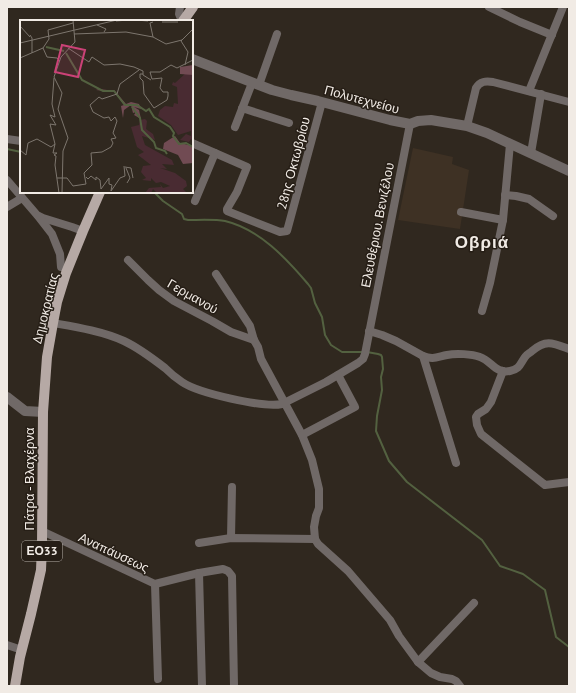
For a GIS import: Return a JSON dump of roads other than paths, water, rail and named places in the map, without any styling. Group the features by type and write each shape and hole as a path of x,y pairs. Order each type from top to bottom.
{"main road":[{"path":"183,20 193,7"},
{"name":"Δημοκρατίας","path":"42,412 47,357 57,302 83,231 100,193"},
{"name":"Πάτρα - Βλαχέρνα","path":"15,686 41,570 42,412"}],"street":[{"path":"180,7 179,14 182,20"},
{"path":"489,7 520,22 552,34"},
{"path":"529,91 563,7"},
{"path":"235,127 242,108 255,84 277,34"},
{"name":"Πολυτεχνείου","path":"193,59 255,84 390,120 410,124 418,121 431,120 466,126 487,133 569,171"},
{"path":"466,126 477,86 486,81 569,102"},
{"path":"531,154 541,94"},
{"name":"28ης Οκτωβρίου","path":"215,153 248,167 227,211 280,232 287,231 322,102"},
{"path":"242,108 289,123"},
{"name":"Ελευθέριου. Βενιζέλου","path":"338,375 358,364 363,359 365,354 410,124"},
{"path":"7,138 20,141"},
{"path":"193,143 215,153 195,201"},
{"path":"482,311 490,283 503,220 510,144"},
{"path":"7,180 52,234 60,254 61,267"},
{"path":"505,195 529,199 552,216"},
{"path":"7,207 22,198"},
{"path":"461,212 503,220"},
{"path":"37,215 83,231"},
{"name":"Γερμανού","path":"128,260 159,290 174,302 231,332 254,340"},
{"path":"216,274 250,326 261,359 302,435 315,468 319,489 319,508 314,527 315,539 318,544 348,571 390,620 399,636 418,662 431,673 440,677 452,678 460,686"},
{"path":"53,323 96,332 124,340 150,357 183,383 224,397 245,402 275,405 285,403 338,375 355,407 302,435"},
{"path":"369,331 389,338 429,358 450,354 475,355 491,363 496,369 503,371 511,371 519,367 526,355 541,344 553,344 569,349"},
{"path":"423,356 456,463"},
{"path":"503,371 491,402 486,409 476,417 477,425 481,434 545,485 569,482"},
{"path":"7,397 25,411 42,412"},
{"path":"231,538 232,487"},
{"name":"Αναπάυσεως","path":"42,531 155,584 199,573 223,569 228,571 232,576 234,686"},
{"path":"199,543 231,538 315,539"},
{"path":"199,573 202,686"},
{"path":"155,584 158,679"},
{"path":"418,662 474,603"},
{"path":"7,645 22,650"}],"waterway":[{"path":"7,149 20,152"},
{"path":"155,193 163,201 182,214 184,219 225,221 249,231 271,246 300,274 311,288 315,303 322,317 325,335 331,345 342,352 362,352"},
{"path":"367,352 378,354 382,357 382,390 376,431 389,461 407,482 482,540 500,566 523,574 545,590 556,637 569,647"}],"district":[{"name":"Οβριά","path":"482,242"}]}
